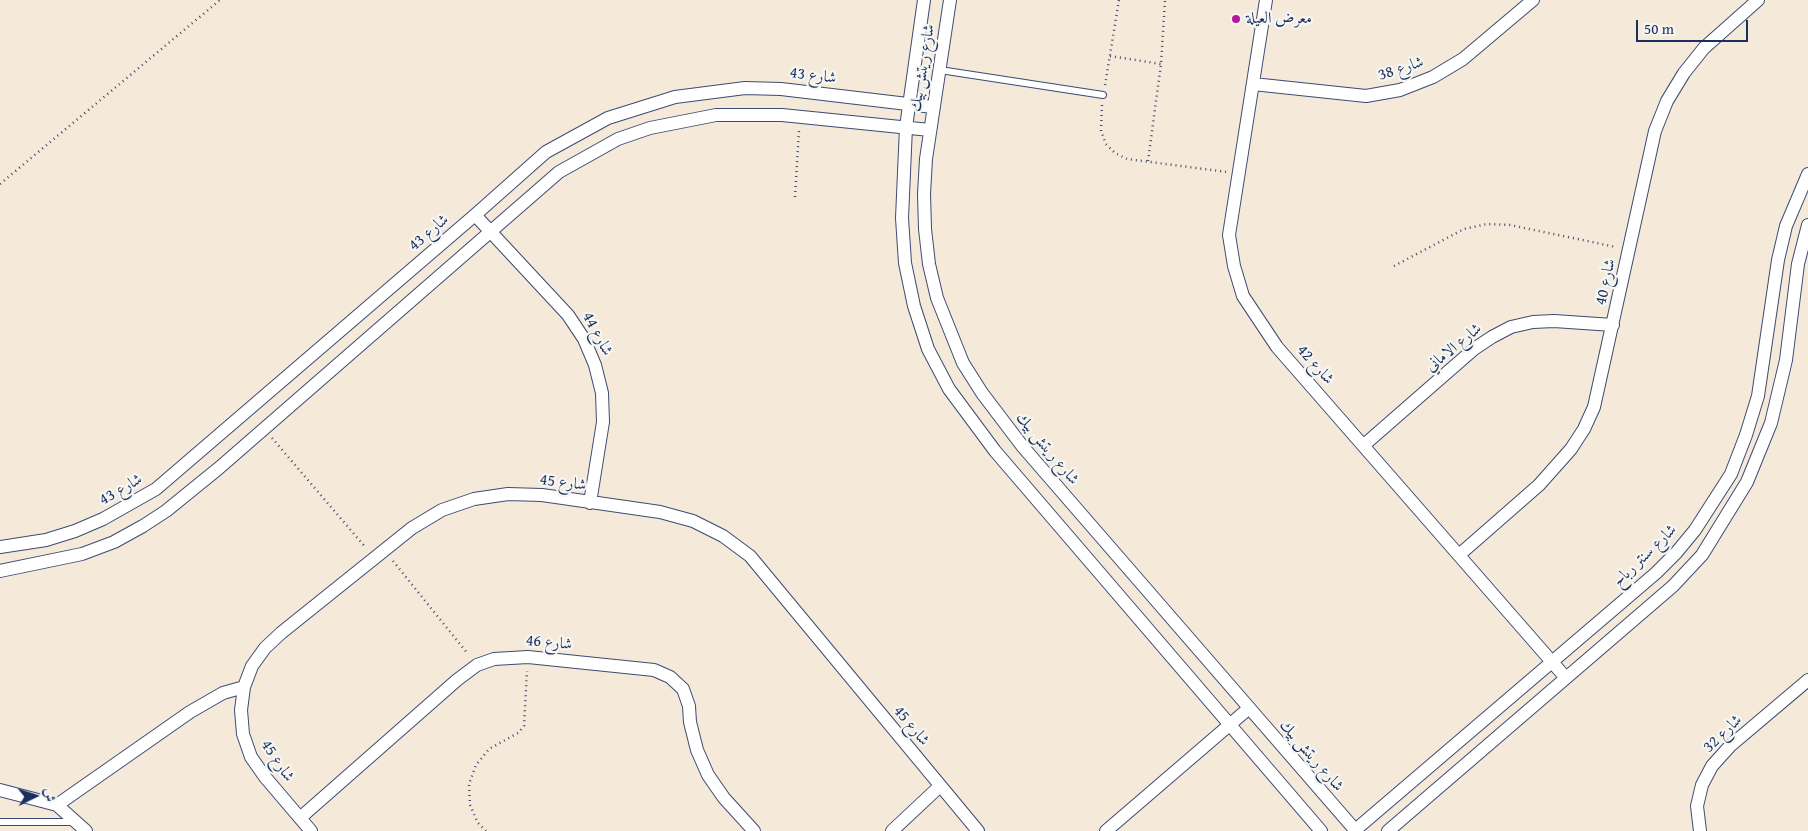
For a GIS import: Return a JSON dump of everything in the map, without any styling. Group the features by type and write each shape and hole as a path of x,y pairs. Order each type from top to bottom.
{"street":[{"name":"شارع ريتش بيك","path":"924,0 908,104 902,183 905,263 914,306 928,349 949,389 995,451 1322,831"},
{"name":"شارع ريتش بيك","path":"950,0 933,107 924,194 929,264 946,323 963,363 982,393 1023,447 1355,831"},
{"name":"شارع 42","path":"1266,0 1230,235 1234,266 1243,296 1277,347 1566,678"},
{"name":"شارع 38","path":"1253,84 1366,96 1400,90 1432,77 1463,59 1533,0"},
{"name":"شارع 40","path":"1459,555 1540,485 1572,449 1594,407 1655,131 1667,101 1684,73 1704,48 1758,0"},
{"name":"شارع 43","path":"0,547 46,540 75,531 104,520 156,489 475,216 546,152 576,133 608,118 675,97 728,89 780,89 933,107"},
{"path":"0,571 82,554 143,526 190,493 263,427 560,172 618,139 682,120 716,115 800,116 930,130"},
{"name":"شارع سنتر رباح","path":"1355,831 1676,553 1695,530 1731,474 1746,435 1758,396 1778,260 1786,226 1808,174"},
{"name":"شارع 44","path":"475,216 568,315 584,339 596,365 602,393 603,422 590,503"},
{"path":"1388,831 1689,570 1702,555 1747,482 1771,423 1780,392 1798,264 1808,225"},
{"name":"شارع الاماني","path":"1364,445 1474,350 1492,337 1511,328 1533,322 1554,321 1613,325"},
{"name":"شارع 45","path":"311,831 251,757 243,734 240,710 244,687 252,666 265,648 412,528 442,510 474,499 508,494 542,495 660,512 693,521 723,536 750,556 978,831"},
{"name":"شارع 46","path":"300,818 456,680 477,665 502,658 528,656 654,670 670,677 683,689 689,706 690,722 696,750 708,776 724,798 754,831"},
{"name":"شارع 32","path":"1700,831 1697,806 1702,785 1712,766 1730,746 1808,680"},
{"path":"56,805 190,712 223,693 244,687"},
{"path":"1106,831 1248,709"},
{"path":"892,831 940,786"},
{"path":"0,790 56,805 86,831"}],"lane":[{"path":"940,70 1103,95"},
{"path":"0,822 74,822"}],"path":[{"path":"0,184 220,0"},
{"path":"1119,0 1103,95 1100,131 1106,144 1115,153 1127,158 1239,174"},
{"path":"1148,161 1162,64 1165,0"},
{"path":"1110,56 1162,64"},
{"path":"795,197 800,116"},
{"path":"1394,266 1464,229 1487,224 1510,225 1630,249"},
{"path":"263,427 477,665"},
{"path":"486,831 478,823 470,804 469,784 476,765 489,749 518,733 524,726 528,656"}],"place":[{"name":"معرض العيلة","path":"1236,19"}]}
